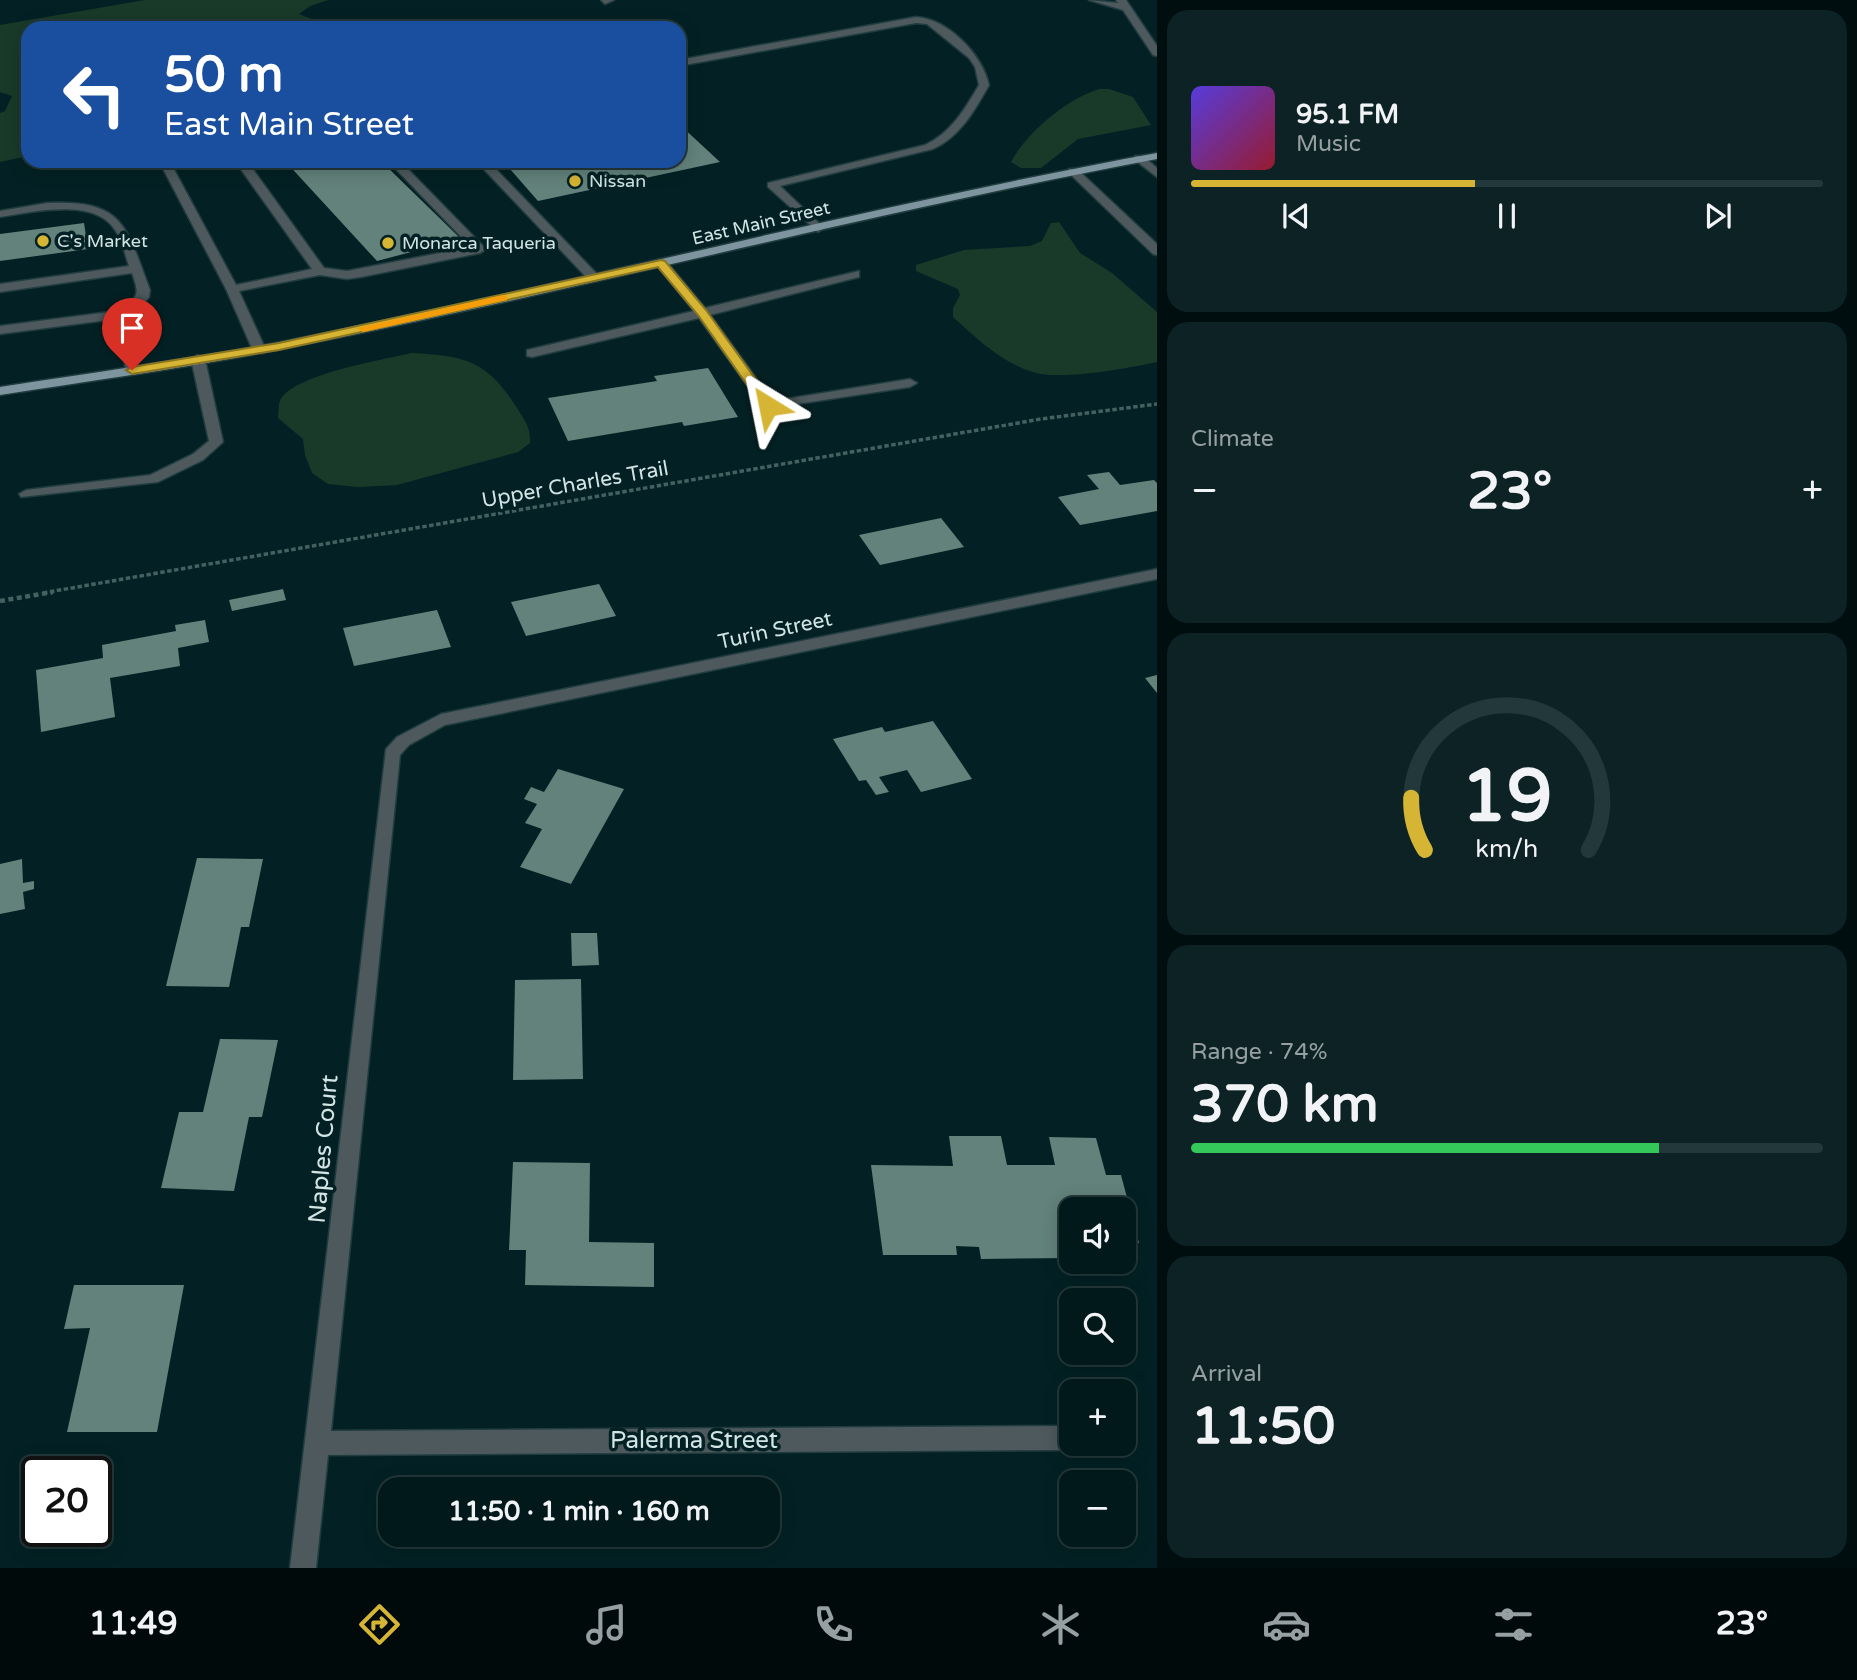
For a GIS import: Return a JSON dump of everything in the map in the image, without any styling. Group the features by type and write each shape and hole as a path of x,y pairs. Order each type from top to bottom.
{"main road":[{"name":"East Main Street","path":"0,391 259,350 1073,171 1157,156"}],"street":[{"path":"1094,0 1122,4 1157,53"},
{"path":"686,62 916,20 930,21 973,56 981,67 984,85 968,113 942,141 915,151 772,185 818,228"},
{"path":"1139,158 1157,174"},
{"path":"168,168 232,289 259,350"},
{"path":"247,168 320,271"},
{"path":"232,289 320,271 347,275 361,273 480,249 401,168"},
{"path":"489,168 594,278"},
{"path":"1073,171 1157,251"},
{"path":"0,214 66,205 101,213 120,227 144,290 143,297 129,313 0,330"},
{"path":"661,263 702,313 768,406 910,383"},
{"path":"0,288 136,269"},
{"path":"532,353 855,274"},
{"path":"129,313 132,370"},
{"path":"26,495 153,480 198,457 216,442 198,359"},
{"name":"Turin Street","path":"405,740 441,720 1157,574"},
{"name":"Naples Court","path":"303,1568 392,753 405,740"},
{"name":"Palerma Street","path":"318,1443 1059,1438"}],"path":[{"name":"Upper Charles Trail","path":"0,601 1041,419 1157,404"}],"green space":[{"path":"145,0 328,0 310,6 299,14 316,21 23,21"},
{"path":"21,21 21,158 0,162 0,113 5,111 12,96 0,92 0,25"},
{"path":"1099,89 1109,89 1133,97 1151,125 1078,139 1041,168 1021,168 1011,162 1027,140 1049,118 1074,101"},
{"path":"1059,222 1080,253 1112,273 1157,312 1157,362 1094,373 1059,375 1021,368 990,349 953,317 953,308 960,295 958,289 916,271 916,265 964,250 1030,246 1042,241 1051,223"},
{"path":"412,353 461,359 485,371 506,392 523,417 530,443 518,452 397,485 358,487 328,484 312,473 305,455 303,439 278,418 279,403 287,392 319,376"}],"building":[{"name":"Nissan","path":"686,130 720,162 538,201 509,168 686,168"},
{"path":"291,168 388,168 461,239 377,261"},
{"name":"C's Market","path":"84,223 88,249 0,261 0,234"},
{"path":"708,368 738,417 684,426 682,422 568,441 548,398 657,381 654,376"},
{"path":"1109,472 1120,485 1154,480 1157,483 1157,511 1080,525 1058,497 1099,489 1087,475"},
{"path":"941,518 964,547 880,565 859,535"},
{"path":"599,584 616,616 526,636 511,602"},
{"path":"283,589 286,600 232,611 229,600"},
{"path":"437,610 451,647 354,666 343,628"},
{"path":"205,620 209,642 178,648 180,666 110,678 115,717 41,732 36,670 103,658 102,645 176,631 175,625"},
{"path":"1157,675 1157,693 1145,678"},
{"path":"933,721 972,779 921,792 907,770 879,777 889,792 876,795 866,780 859,781 833,739 882,727 885,732"},
{"path":"558,769 624,789 571,884 520,867 542,829 525,823 537,804 524,799 531,787 544,792"},
{"path":"197,858 263,859 249,927 241,927 229,987 166,986"},
{"path":"22,859 23,883 34,881 34,889 23,892 25,909 0,914 0,864"},
{"path":"571,933 597,933 599,965 572,966"},
{"path":"581,979 583,1079 513,1080 515,980"},
{"path":"220,1039 278,1040 262,1117 249,1117 234,1191 161,1188 179,1112 203,1112"},
{"path":"949,1136 1001,1136 1007,1165 1055,1165 1049,1137 1096,1138 1106,1175 1121,1175 1127,1197 1059,1197 1059,1258 981,1259 979,1247 956,1246 957,1255 883,1255 871,1165 953,1166"},
{"path":"513,1162 590,1163 589,1242 654,1243 654,1287 525,1285 526,1250 509,1250"},
{"path":"74,1285 184,1285 157,1432 67,1432 90,1328 64,1329"}],"slow traffic":[{"path":"363,328 503,298"}],"place":[{"name":"Nissan","path":"575,181"},
{"name":"C's Market","path":"43,241"},
{"name":"Monarca Taqueria","path":"388,243"}],"route":[{"path":"132,370 279,346 661,263 702,313 768,406"}]}
